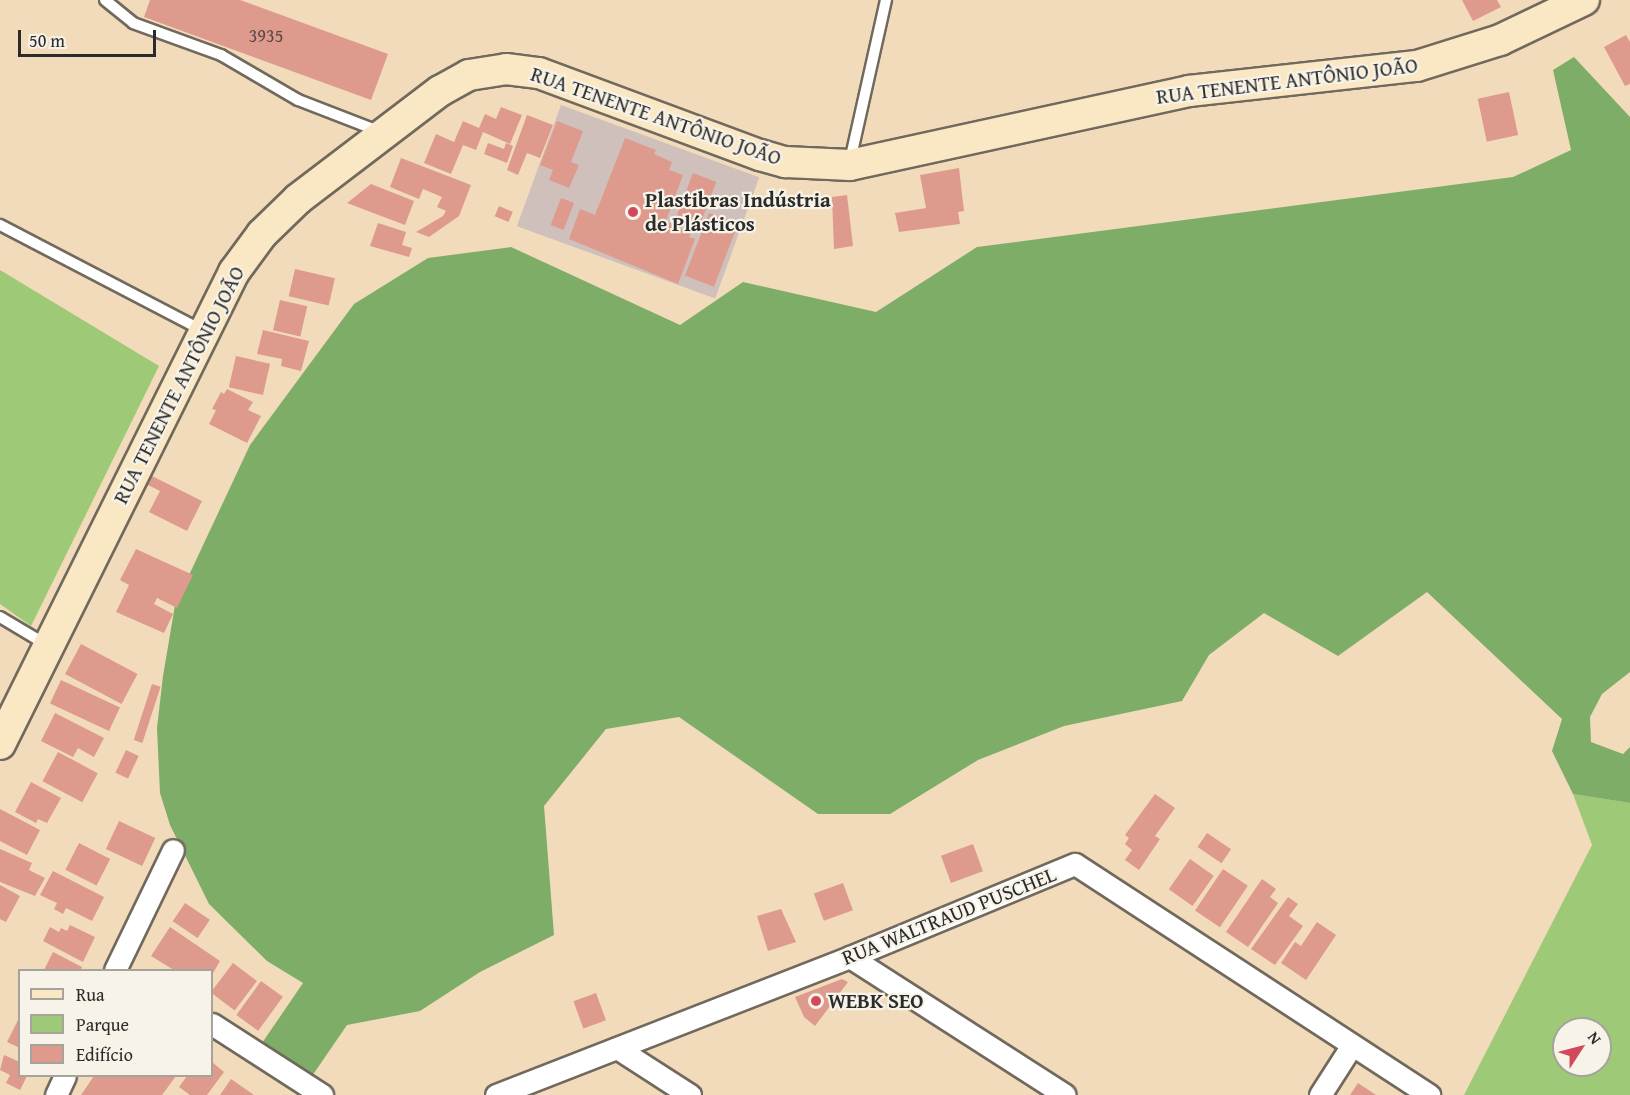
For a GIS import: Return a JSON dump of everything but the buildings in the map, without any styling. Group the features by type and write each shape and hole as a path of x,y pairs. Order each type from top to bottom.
{"street":[{"name":"RUA TENENTE ANTÔNIO JOÃO","path":"0,744 202,330 234,272 262,234 298,199 382,133 440,91 469,75 523,70 578,85 760,155 785,162 850,165 1189,91 1417,66 1500,40 1584,0"},
{"path":"120,968 172,850"},
{"name":"RUA WALTRAUD PUSCHEL","path":"496,1095 850,957 1075,864 1429,1095"},
{"path":"850,957 1065,1095"},
{"path":"213,1025 322,1095"},
{"path":"1320,1095 1352,1045"},
{"path":"617,1048 690,1095"},
{"path":"56,1095 65,1077"}],"lane":[{"path":"105,0 132,23 221,55 298,100 382,133"},
{"path":"850,165 886,0"},
{"path":"0,225 202,330"},
{"path":"0,617 49,647"}],"shaded area":[{"name":"Plastibras Indústria de Plásticos","path":"561,105 759,177 715,298 517,226"}],"green space":[{"path":"1574,57 1630,117 1630,672 1602,694 1590,717 1591,742 1623,754 1630,747 1630,803 1573,794 1552,751 1562,719 1427,592 1338,656 1264,613 1209,655 1182,701 1064,726 978,760 890,814 818,814 679,717 606,729 544,806 554,935 480,972 420,1011 347,1025 310,1079 260,1046 303,983 267,961 209,904 170,825 160,793 157,728 163,676 175,605 250,445 354,304 428,258 511,247 680,325 743,282 876,312 977,247 1513,177 1571,150 1553,70"},
{"path":"0,270 159,366 31,626 0,604"},
{"path":"1573,794 1630,803 1630,1095 1464,1095 1592,845"}],"place":[{"name":"Plastibras Indústria de Plásticos","path":"633,212"},
{"name":"WEBK SEO","path":"816,1001"}]}
